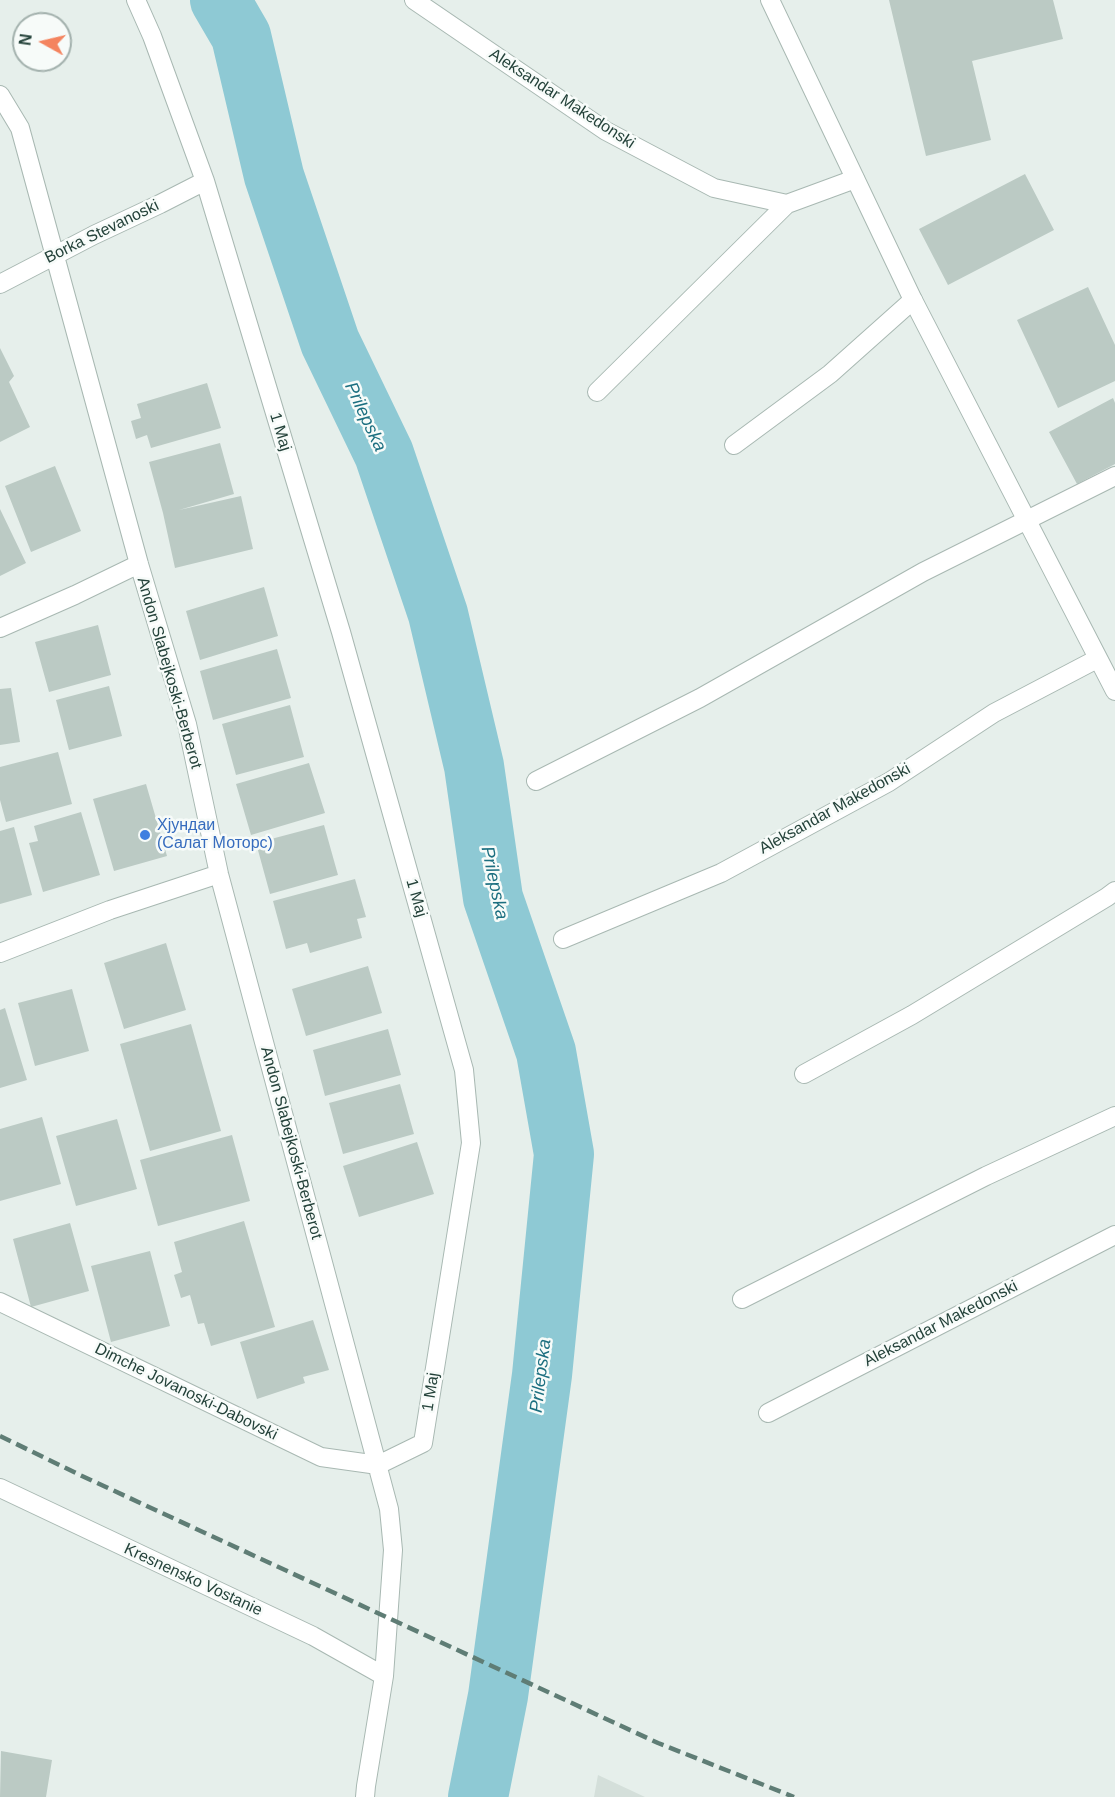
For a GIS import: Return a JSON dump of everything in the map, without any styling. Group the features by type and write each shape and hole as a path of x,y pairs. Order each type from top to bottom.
{"street":[{"name":"1 Maj","path":"136,0 152,36 205,181 341,632 464,1070 471,1143 423,1443 378,1465"},
{"name":"Aleksandar Makedonski","path":"414,0 606,131 714,188 787,204"},
{"path":"770,0 913,300 1115,692"},
{"name":"Andon Slabejkoski-Berberot","path":"0,95 20,128 139,564 187,724 219,874 378,1465"},
{"path":"597,392 787,204 855,179"},
{"name":"Borka Stevanoski","path":"0,284 205,181"},
{"path":"734,446 830,374 913,300"},
{"path":"536,781 700,698 923,572 1115,476"},
{"path":"0,628 139,564"},
{"name":"Aleksandar Makedonski","path":"562,939 721,873 889,782 994,713 1097,659"},
{"path":"0,953 110,910 219,874"},
{"path":"804,1074 912,1015 1115,891"},
{"path":"742,1299 986,1176 1115,1116"},
{"name":"Aleksandar Makedonski","path":"768,1413 1115,1235"},
{"name":"Dimche Jovanoski-Dabovski","path":"0,1302 321,1457 378,1465"},
{"path":"365,1797 384,1676 393,1550 389,1509 378,1465"},
{"name":"Kresnensko Vostanie","path":"0,1488 313,1636 384,1676"}],"shaded area":[{"path":"598,1775 645,1797 594,1797"}],"building":[{"path":"889,0 1053,0 1063,39 972,61 991,140 926,156"},
{"path":"1025,174 1054,230 948,285 919,229"},
{"path":"1088,287 1115,345 1115,381 1058,408 1017,320"},
{"path":"0,348 14,376 9,382 30,427 0,442"},
{"path":"207,383 221,428 151,448 147,435 136,439 131,421 141,418 137,404"},
{"path":"1113,398 1115,403 1115,464 1077,484 1049,432"},
{"path":"220,443 234,494 179,510 241,496 253,549 175,568 149,462"},
{"path":"55,466 81,531 31,552 5,486"},
{"path":"0,509 26,563 0,576"},
{"path":"264,587 278,636 200,660 186,611"},
{"path":"98,625 111,675 49,692 35,642"},
{"path":"277,649 291,698 213,720 200,671"},
{"path":"109,686 122,736 69,750 56,700"},
{"path":"11,688 20,742 0,745 0,689"},
{"path":"290,705 304,757 236,775 222,724"},
{"path":"58,752 72,804 6,822 0,800 0,767"},
{"path":"309,763 325,813 251,835 236,784"},
{"path":"146,784 167,856 114,871 93,799"},
{"path":"81,812 100,875 43,892 29,843 38,841 34,826"},
{"path":"324,825 338,875 270,894 256,843"},
{"path":"14,827 32,895 0,904 0,831"},
{"path":"355,879 366,917 357,919 362,938 310,953 307,943 286,949 273,901"},
{"path":"166,943 186,1010 124,1029 104,963"},
{"path":"368,966 382,1013 306,1036 292,989"},
{"path":"72,989 89,1051 35,1066 18,1003"},
{"path":"5,1008 27,1080 0,1088 0,1010"},
{"path":"191,1024 221,1131 150,1151 120,1044"},
{"path":"388,1029 401,1075 325,1096 313,1050"},
{"path":"400,1084 414,1134 343,1154 329,1103"},
{"path":"42,1117 61,1184 0,1201 0,1129"},
{"path":"117,1119 137,1189 76,1206 56,1136"},
{"path":"232,1135 250,1201 158,1226 140,1160"},
{"path":"417,1142 434,1194 359,1217 343,1166"},
{"path":"244,1221 275,1327 211,1346 204,1323 198,1324 190,1295 181,1298 174,1275 182,1272 174,1242"},
{"path":"70,1223 89,1291 31,1307 13,1239"},
{"path":"150,1251 170,1326 111,1342 91,1266"},
{"path":"313,1320 329,1370 303,1377 305,1383 257,1399 240,1342"},
{"path":"1,1751 52,1760 46,1797 0,1797"}],"waterway":[{"name":"Prilepska","path":"220,0 241,36 274,176 330,342 384,454 438,614 474,766 493,898 546,1052 564,1154 542,1375 498,1696 478,1797"}],"railway":[{"path":"0,1436 658,1743 794,1797"}],"place":[{"name":"Хјундаи (Салат Моторс)","path":"145,835"}]}
